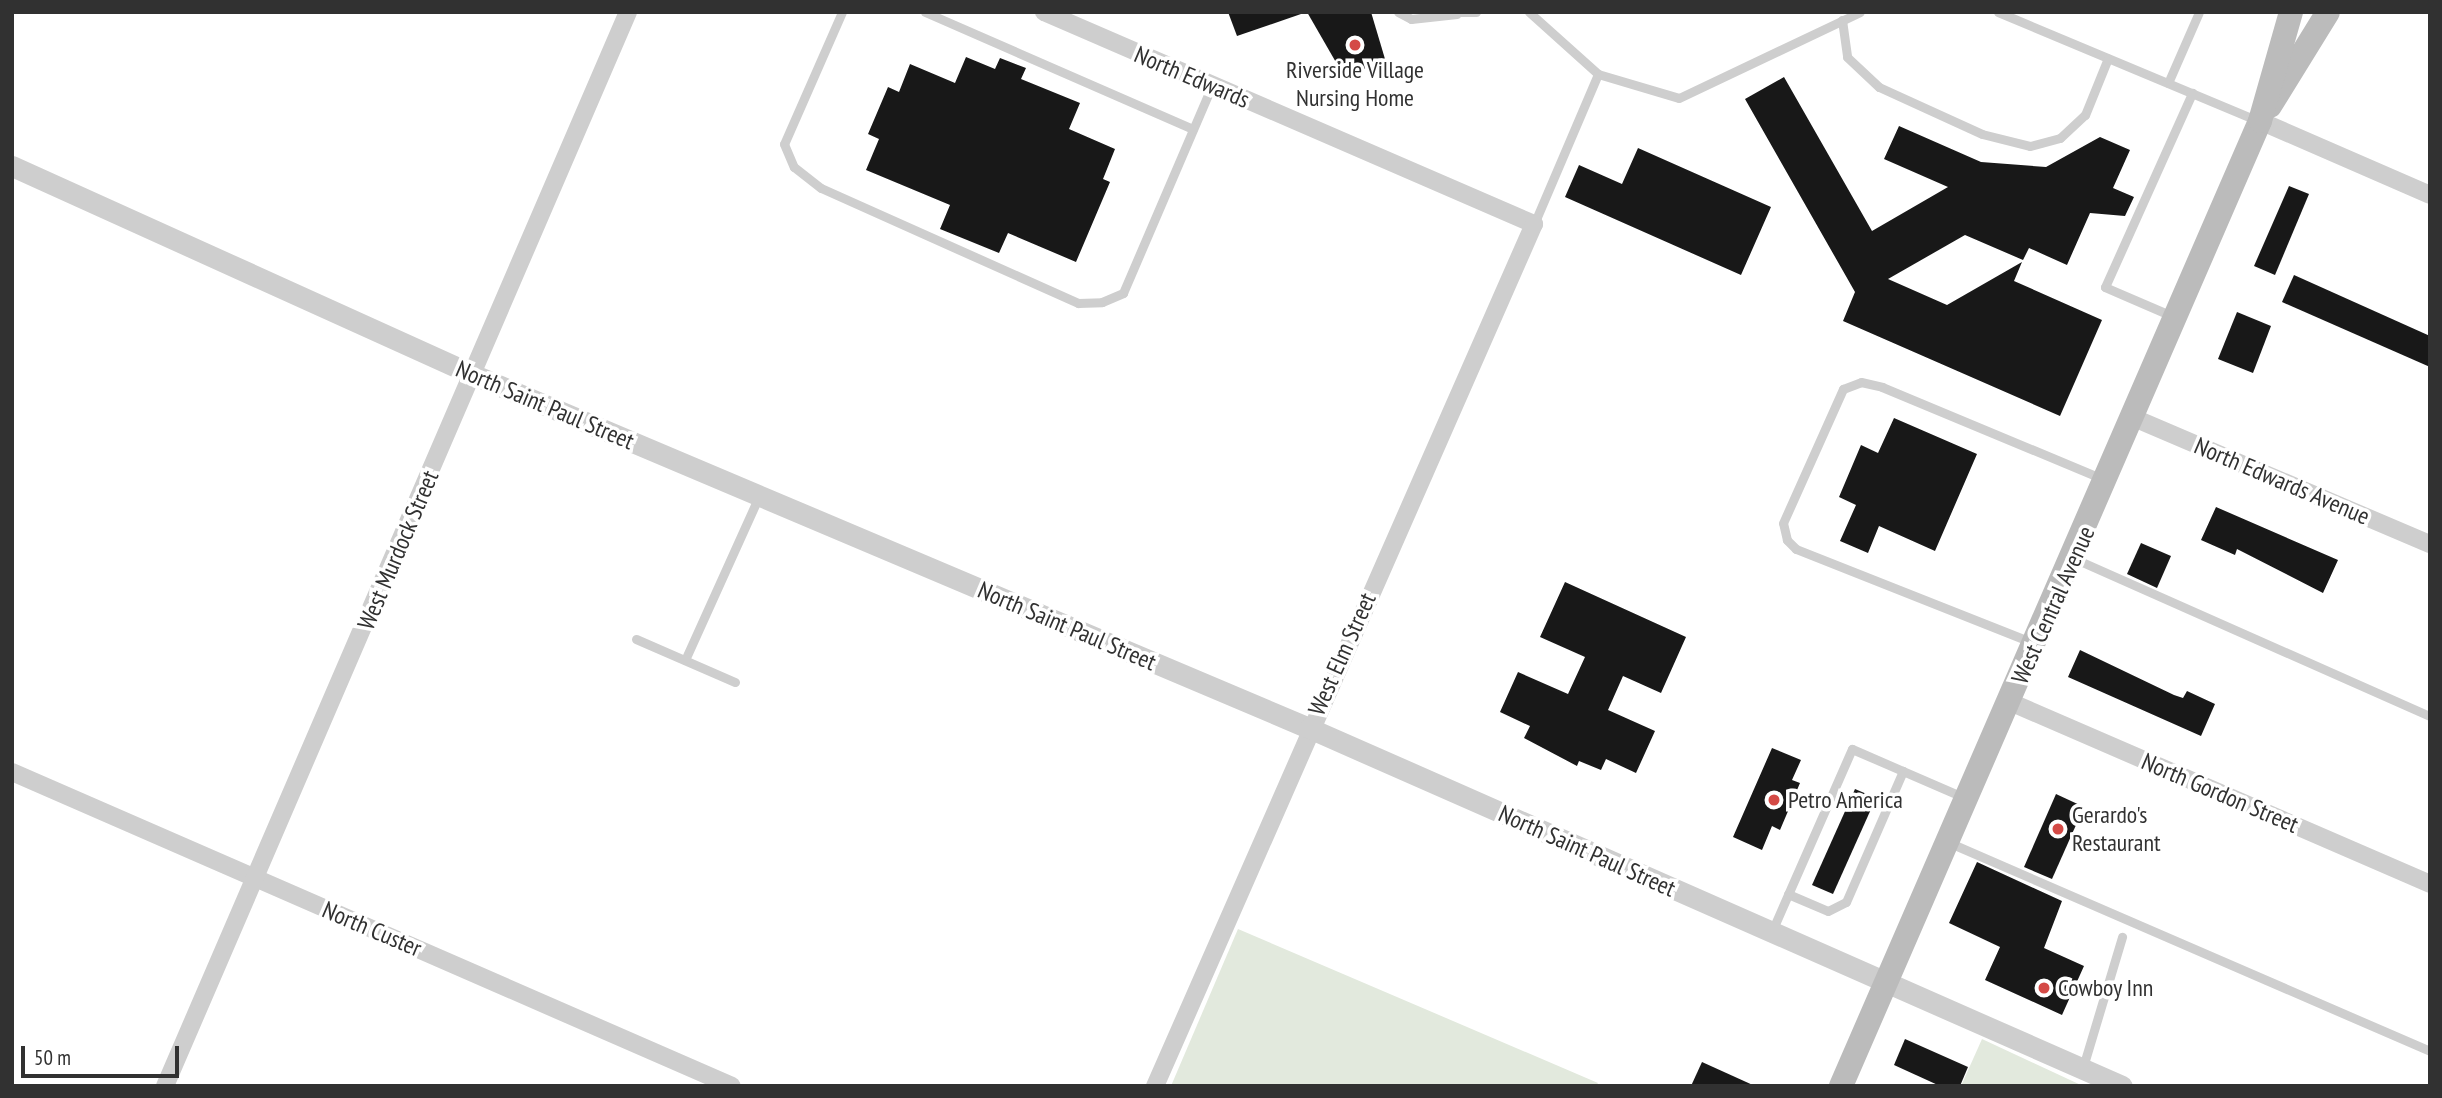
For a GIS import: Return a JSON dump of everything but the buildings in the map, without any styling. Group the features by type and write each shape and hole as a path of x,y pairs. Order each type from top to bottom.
{"main road":[{"name":"West Central Avenue","path":"1841,1086 2134,418 2260,121 2291,12"},
{"name":"West Central Avenue","path":"2260,121 2328,12"}],"street":[{"name":"West Murdock Street","path":"165,1086 474,375 628,12"},
{"name":"North Edwards","path":"1044,12 1534,224"},
{"path":"2260,121 2430,195"},
{"name":"North Saint Paul Street","path":"12,166 474,375 1309,728 2122,1086"},
{"name":"West Elm Street","path":"1155,1086 1309,728 1534,224"},
{"name":"North Edwards Avenue","path":"2134,418 2430,544"},
{"name":"North Gordon Street","path":"2010,702 2430,884"},
{"name":"North Custer","path":"12,772 732,1086"}],"lane":[{"path":"842,12 784,144 794,167 821,188 1078,303 1102,302 1123,293 1212,85"},
{"path":"925,12 1193,130"},
{"path":"1398,12 1411,19 1476,12"},
{"path":"1529,12 1598,74 1678,98 1860,12"},
{"path":"1998,12 2260,121"},
{"path":"2168,83 2199,12"},
{"path":"1842,20 1847,57 1870,81 1982,134 2030,146 2060,138 2085,115 2108,58"},
{"path":"1534,224 1598,74"},
{"path":"2177,318 2105,287 2192,93"},
{"path":"2035,644 1796,549 1787,540 1783,523 1843,389 1861,382 2107,480"},
{"path":"685,660 760,496"},
{"path":"2073,558 2430,716"},
{"path":"636,639 736,682"},
{"path":"1772,933 1852,748 1968,799"},
{"path":"1788,894 1828,911 1846,902 1903,771"},
{"path":"1948,842 2430,1051"},
{"path":"2082,1069 2122,937"}],"shaded area":[{"path":"1238,929 1598,1083 1596,1086 1171,1086"},
{"path":"1982,1039 2083,1086 1961,1086"}],"place":[{"name":"Riverside Village Nursing Home","path":"1355,45"},
{"name":"Petro America","path":"1774,800"},
{"name":"Gerardo's Restaurant","path":"2058,829"},
{"name":"Cowboy Inn","path":"2044,988"}]}
